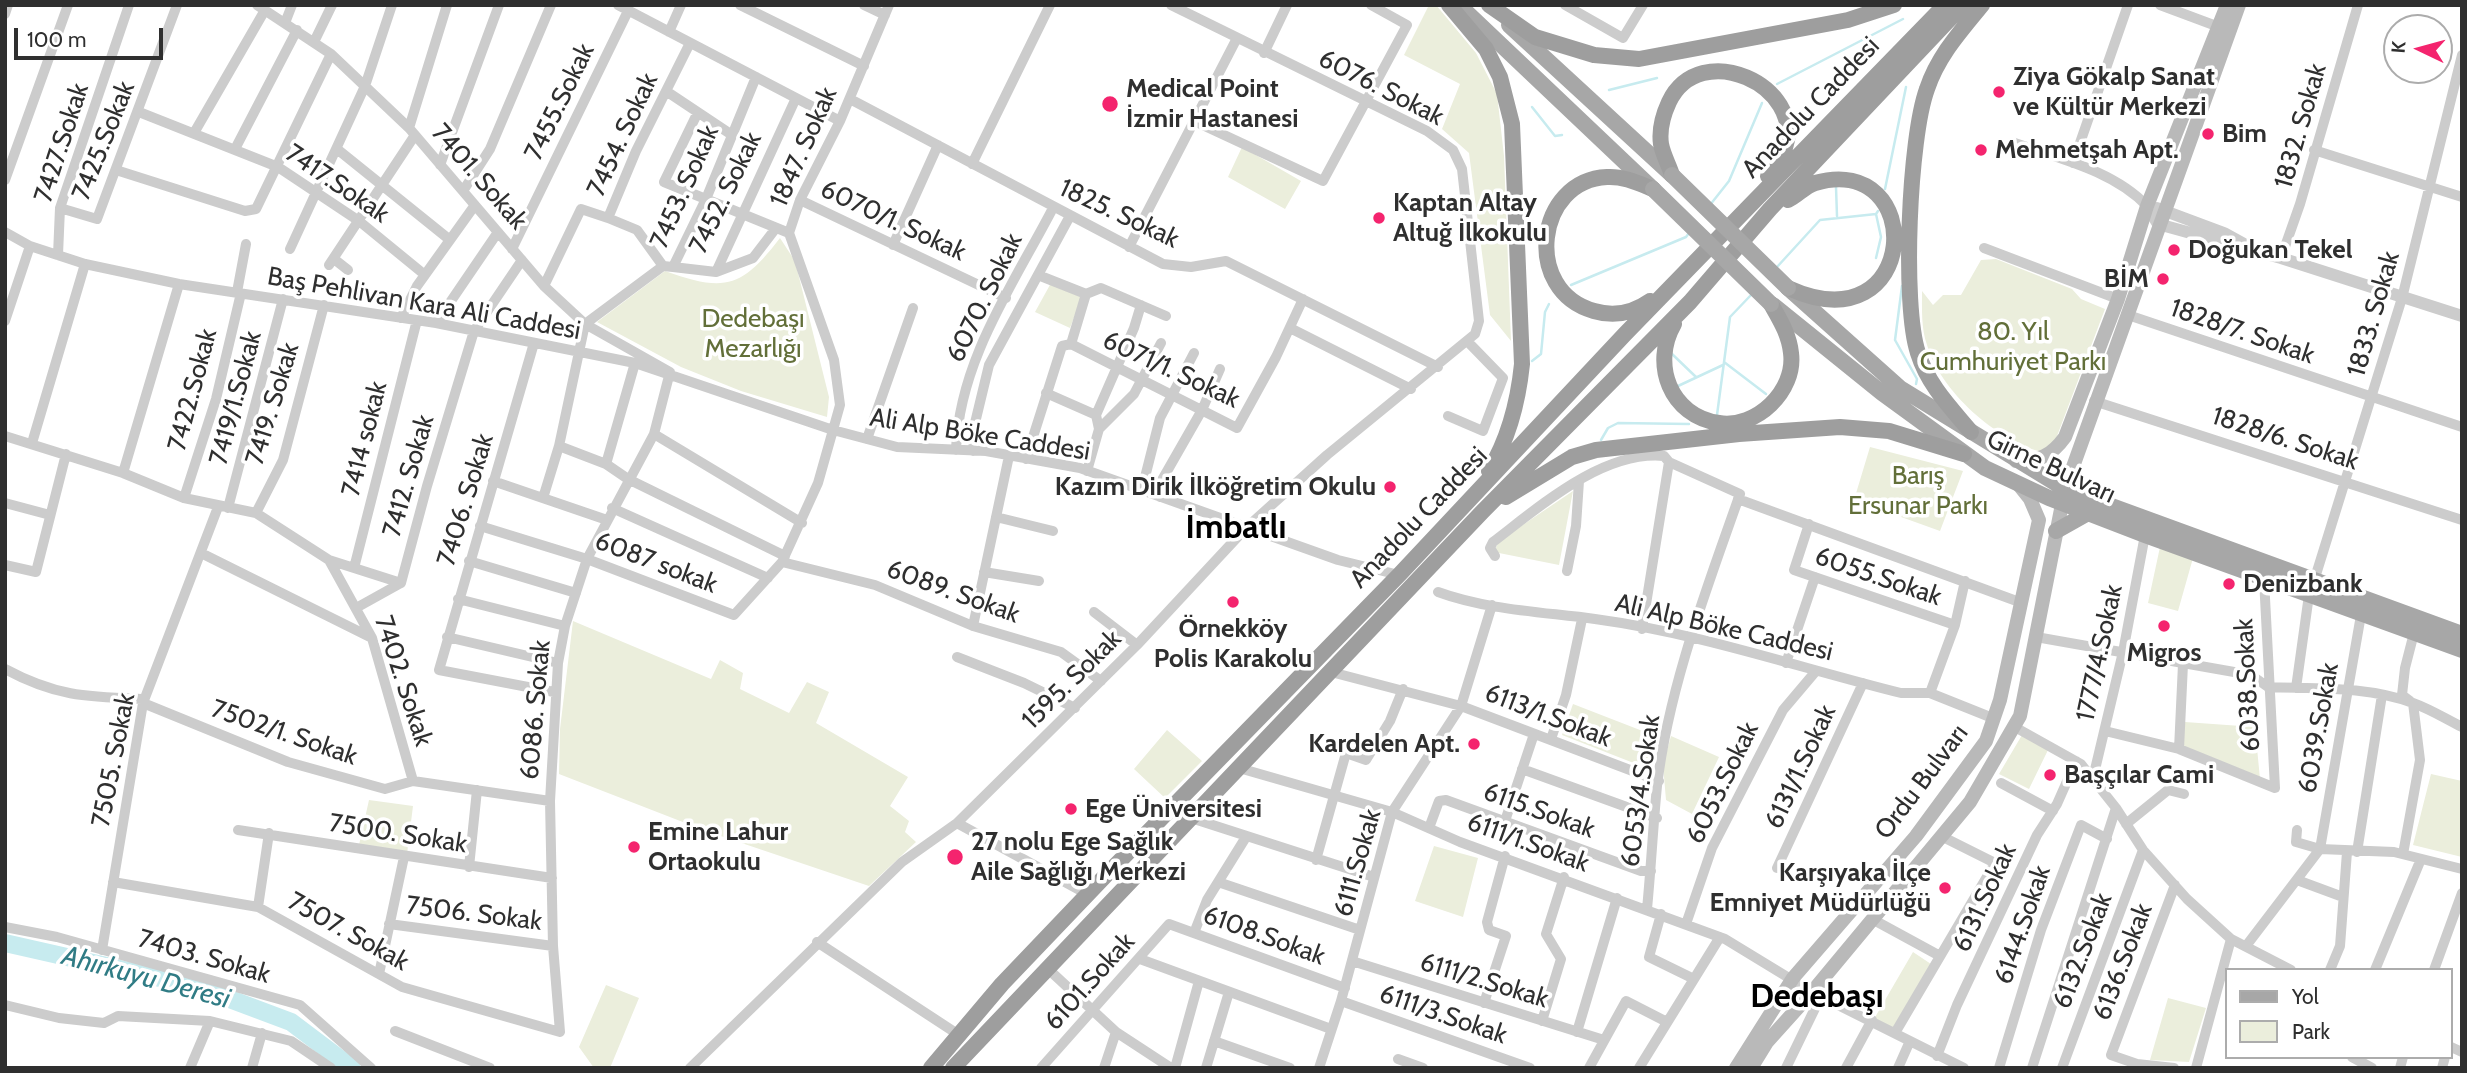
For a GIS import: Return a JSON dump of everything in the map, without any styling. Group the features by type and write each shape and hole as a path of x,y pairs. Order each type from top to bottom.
{"highway":[{"path":"1449,5 1486,49 1500,77 1512,124 1522,365 1509,430 1474,497"},
{"path":"1488,5 1535,37 1594,55 1639,59 1848,20 1894,5"},
{"name":"Anadolu Caddesi","path":"931,1068 1002,984 1087,894 1399,575 1677,280 1945,5"},
{"name":"Anadolu Caddesi","path":"953,1068 1483,511 1690,302 1770,209 1963,5"},
{"path":"1971,432 1934,387 1918,354 1910,318 1913,164 1916,130 1926,90 1942,54 1982,5"},
{"path":"1672,175 1661,144 1661,127 1672,96 1682,84 1702,74 1720,71 1738,73 1773,96 1787,132 1786,147 1758,198"},
{"path":"1653,189 1624,178 1606,177 1589,180 1568,193 1548,225 1545,260 1553,282 1564,296 1582,308 1604,314 1627,313 1639,308 1677,280"},
{"path":"1770,209 1811,184 1849,181 1867,188 1880,198 1896,226 1896,248 1889,268 1873,285 1854,297 1812,299 1788,288"},
{"path":"1690,302 1667,335 1663,370 1670,389 1688,410 1720,423 1740,422 1760,413 1776,400 1787,383 1791,355 1786,331 1770,304"},
{"path":"1483,511 1572,457 1623,446 1840,427 1889,431 1964,454"}],"main road":[{"name":"Girne Bulvarı","path":"1459,5 1770,304 1964,454 2018,484 2064,496 2312,588 2462,634"},
{"name":"Girne Bulvarı","path":"1488,5 1672,175 1788,288 1900,388 1971,432 2088,513 2264,579 2312,588 2361,615 2462,650"},
{"path":"2014,461 2040,459 2051,454 2065,436 2118,299 2147,206 2227,5"},
{"name":"Ordu Bulvarı","path":"1751,1068 1767,1042 1817,994 1872,919 1970,802 2020,716 2064,496 2094,401 2128,315 2158,224 2239,5"},
{"name":"Ordu Bulvarı","path":"1735,1068 1793,978 1916,836 1986,741 1995,719 2039,520 2030,499 2018,484"},
{"path":"2056,531 2071,520 2088,513"},
{"path":"2414,633 2438,625"}],"street":[{"path":"5,14 8,5"},
{"path":"5,180 68,5"},
{"name":"7427.Sokak","path":"58,256 60,208 129,5"},
{"name":"7425.Sokak","path":"60,208 97,219 177,5"},
{"path":"285,23 292,5"},
{"path":"314,41 332,5"},
{"path":"290,249 365,86 392,5"},
{"path":"348,270 331,262 381,187 412,132 447,5"},
{"path":"440,165 499,5"},
{"path":"463,191 490,149 551,5"},
{"path":"618,5 840,121"},
{"path":"669,32 681,5"},
{"path":"740,5 864,65"},
{"path":"864,5 887,10"},
{"path":"972,164 1050,5"},
{"name":"6076. Sokak","path":"1171,5 1236,40 1427,131 1453,150 1462,169 1479,321"},
{"path":"1264,53 1287,5"},
{"path":"1194,121 1323,181 1407,25 1371,5"},
{"path":"1565,5 1623,38 1643,5"},
{"path":"2073,163 2128,5"},
{"path":"2161,5 2218,27"},
{"name":"1832. Sokak","path":"2281,257 2358,5"},
{"path":"194,133 261,7"},
{"name":"7401. Sokak","path":"261,7 314,41 365,86 412,132 544,286 585,324 670,372"},
{"name":"1847. Sokak","path":"834,430 840,405 834,360 789,233 800,200 840,121 887,10"},
{"name":"7455.Sokak","path":"512,249 628,11"},
{"path":"235,149 297,30"},
{"path":"1129,247 1236,40"},
{"name":"7454. Sokak","path":"544,286 581,209 608,218 690,43"},
{"path":"116,170 245,211 253,210 260,204 331,54"},
{"name":"1833. Sokak","path":"2295,688 2312,588 2348,481 2402,298 2462,55"},
{"name":"7453. Sokak","path":"585,324 668,267 706,199 756,77"},
{"path":"666,91 732,135"},
{"name":"7452. Sokak","path":"668,267 716,272 796,98"},
{"name":"1825. Sokak","path":"850,99 1163,264 1191,267 1226,261 1438,367"},
{"name":"7417.Sokak","path":"139,112 278,166 359,221 425,275"},
{"path":"697,114 664,182 741,216 789,233"},
{"path":"2012,142 2073,163 2131,189 2147,206 2158,224 2281,257 2462,316"},
{"path":"893,245 938,145"},
{"path":"337,149 450,240"},
{"path":"2314,150 2462,197"},
{"name":"6070/1. Sokak","path":"800,200 1006,298"},
{"path":"401,318 425,275 475,205"},
{"path":"2147,206 2164,209 2224,233 2256,251"},
{"name":"6070. Sokak","path":"956,450 958,418 972,363 1053,208"},
{"path":"973,451 975,423 989,365 1070,216"},
{"path":"608,218 637,230 668,267"},
{"path":"716,272 753,258 776,228"},
{"name":"Baş Pehlivan Kara Ali Caddesi","path":"5,232 30,246 58,256 178,284 436,323 635,363 670,372 834,430"},
{"path":"436,323 498,232"},
{"name":"7422.Sokak","path":"184,498 216,399 239,293 246,244"},
{"path":"5,321 30,246"},
{"path":"1984,248 2118,299"},
{"name":"7412. Sokak","path":"401,583 474,331 522,260"},
{"path":"32,443 85,264"},
{"path":"1038,275 1086,294 1101,288 1166,316"},
{"path":"124,473 178,284"},
{"path":"1026,459 1062,346 1071,344 1086,294"},
{"name":"7419/1.Sokak","path":"223,507 283,299"},
{"name":"6071/1. Sokak","path":"1071,344 1115,369 1237,428 1303,299"},
{"name":"7419. Sokak","path":"256,513 283,460 324,305"},
{"path":"1100,429 1096,415 1134,328 1141,305"},
{"path":"867,439 913,308"},
{"name":"1828/7. Sokak","path":"2128,315 2462,427"},
{"name":"7414 sokak","path":"354,568 417,320"},
{"name":"1595. Sokak","path":"690,1068 902,862 957,823 1137,645 1245,529 1327,455 1468,342 1479,321"},
{"path":"543,498 559,446 581,354 585,324"},
{"path":"1290,328 1411,389"},
{"path":"1448,416 1483,431 1502,383 1501,373 1468,342"},
{"name":"7406. Sokak","path":"534,343 439,670 554,692"},
{"path":"1087,471 1100,429 1134,394 1161,344"},
{"path":"1142,489 1160,418 1194,353"},
{"path":"606,464 635,363"},
{"path":"1160,497 1162,480 1201,411 1220,369"},
{"name":"6086. Sokak","path":"560,1032 553,946 550,802 554,692 558,663 565,626 587,559 654,434 670,372"},
{"path":"1046,393 1096,415"},
{"name":"1828/6. Sokak","path":"2094,401 2462,520"},
{"name":"Ali Alp Böke Caddesi","path":"834,430 897,447 973,451 1087,471 1338,561 1399,575"},
{"name":"6087 sokak","path":"480,526 587,559 734,615 784,559 818,483 834,430"},
{"path":"654,434 802,523"},
{"name":"7402. Sokak","path":"5,436 124,473 184,498 256,513 329,560 372,638 413,781 550,802"},
{"name":"6089. Sokak","path":"559,446 606,464 628,479 784,559 875,585 973,626 1061,652 1101,681"},
{"path":"5,565 36,572 66,454"},
{"path":"1495,556 1490,548 1493,542 1556,494 1580,481 1647,454 1664,456 1669,462 1739,496 1809,524 2022,603"},
{"path":"973,626 1009,456"},
{"path":"1642,629 1669,462"},
{"path":"493,481 607,520"},
{"path":"1567,571 1576,526 1580,481"},
{"name":"6053/4.Sokak","path":"1647,909 1657,818 1658,780 1691,639 1739,496"},
{"path":"5,503 50,515"},
{"name":"7505. Sokak","path":"102,950 143,701 201,553 223,507"},
{"path":"612,508 768,578"},
{"path":"996,517 1053,531"},
{"name":"6055.Sokak","path":"1809,524 1794,570 1955,625"},
{"name":"1777/4.Sokak","path":"2093,778 2123,652 2145,535"},
{"path":"201,553 372,638"},
{"path":"329,560 401,583"},
{"path":"469,561 576,593"},
{"path":"984,572 1039,581"},
{"path":"1786,663 1815,577"},
{"name":"6038.Sokak","path":"2179,749 2275,788 2264,579"},
{"path":"1930,692 1955,625 1965,581"},
{"path":"356,608 401,583"},
{"name":"Ali Alp Böke Caddesi","path":"1438,592 1492,605 1691,639 1901,693 1930,692 1995,719"},
{"path":"458,599 565,626"},
{"name":"6111.Sokak","path":"1319,1068 1345,988 1392,812 1461,706 1492,605"},
{"path":"1094,612 1137,645"},
{"name":"6039.Sokak","path":"2246,946 2266,915 2320,849 2346,688 2361,615"},
{"path":"1550,739 1566,695 1582,619"},
{"path":"2414,633 2405,668 2402,695 2462,727"},
{"path":"447,637 558,663"},
{"path":"2036,637 2251,675 2268,687 2346,688 2413,703"},
{"path":"957,657 1036,688 1075,708"},
{"path":"2105,731 2179,749 2183,664"},
{"path":"5,669 60,694 105,700 143,701"},
{"name":"6053.Sokak","path":"1686,924 1713,848 1778,720 1816,671"},
{"name":"6113/1.Sokak","path":"1331,672 1461,706 1658,780"},
{"name":"6131/1.Sokak","path":"1777,868 1863,683"},
{"path":"1316,860 1346,753 1366,760 1390,721 1403,689"},
{"path":"2331,968 2340,946 2343,897 2382,695"},
{"name":"7502/1. Sokak","path":"143,701 288,762 385,789 413,781"},
{"path":"2403,854 2420,760 2413,703"},
{"path":"2013,726 2076,761 2116,808 2143,850 2231,939 2287,968"},
{"path":"1505,821 1534,734"},
{"name":"6131.Sokak","path":"1937,1056 1957,1005 2037,835 2053,811 2076,761"},
{"name":"6111/1.Sokak","path":"1239,768 1392,812 1720,937 1817,994 1872,1020 1937,1056 1948,1065 1964,1068"},
{"path":"1522,769 1657,818"},
{"path":"2001,783 2053,811"},
{"path":"469,867 477,790"},
{"path":"2126,824 2168,790 2184,794"},
{"name":"6115.Sokak","path":"1429,828 1440,802 1444,800 1641,871 1651,871"},
{"path":"2032,1068 2116,808"},
{"path":"1191,818 1246,838 1374,877"},
{"path":"957,823 1087,894"},
{"name":"6144.Sokak","path":"1999,1068 2041,930 2081,825 2107,839"},
{"name":"7500. Sokak","path":"238,830 552,878"},
{"name":"6039.Sokak","path":"2297,830 2296,842 2320,849"},
{"path":"258,907 269,833"},
{"path":"1895,1033 1996,863 1941,836"},
{"path":"1194,933 1218,882 1246,838"},
{"path":"2320,849 2403,854 2462,869"},
{"name":"6132.Sokak","path":"2063,1068 2143,850"},
{"path":"1484,1003 1506,936 1489,930 1487,922 1506,856"},
{"path":"379,974 404,857"},
{"path":"2376,968 2421,859"},
{"path":"1542,1021 1561,959 1546,934 1563,877"},
{"path":"2297,880 2343,897"},
{"name":"7507. Sokak","path":"113,882 258,907 402,987 560,1032"},
{"path":"1218,882 1360,930"},
{"name":"6136.Sokak","path":"2129,1064 2111,1055 2175,885"},
{"path":"2435,968 2462,893"},
{"path":"1577,1032 1617,898"},
{"path":"1661,914 1649,957 1694,979"},
{"path":"1872,919 1940,956"},
{"name":"7506. Sokak","path":"389,924 553,946"},
{"name":"6108.Sokak","path":"1170,924 1345,988"},
{"name":"6101.Sokak","path":"1041,1068 1094,1012 1170,924"},
{"name":"7403. Sokak","path":"5,927 102,950 300,1005 371,1068"},
{"path":"1639,1068 1720,937"},
{"path":"2196,1068 2231,939"},
{"path":"817,942 959,1035"},
{"path":"1140,959 1331,1029"},
{"name":"6111/2.Sokak","path":"1352,961 1604,1040"},
{"path":"1046,968 1116,1032 1173,1068 1199,981"},
{"path":"2217,987 2226,992"},
{"path":"1206,1068 1229,992"},
{"path":"1786,1068 1817,994"},
{"name":"6111/3.Sokak","path":"1341,1001 1530,1068"},
{"path":"1589,1068 1626,1002 1667,1022"},
{"path":"5,1005 59,1018 104,1023 118,1016 210,1021 291,1041 331,1068"},
{"path":"1846,1068 1872,1020"},
{"path":"190,1068 210,1021"},
{"path":"395,1031 490,1068"},
{"path":"1104,1068 1116,1032"},
{"path":"252,1068 262,1033"},
{"path":"1214,1041 1290,1068"},
{"path":"1898,1068 1910,1041"},
{"path":"1398,1059 1423,1068"},
{"path":"2356,1059 2372,1068"},
{"path":"2129,1064 2174,1068"}],"green space":[{"path":"1429,5 1436,5 1476,53 1497,94 1504,156 1511,341 1490,315 1469,153 1442,129 1460,84 1404,55"},
{"path":"1242,147 1301,181 1285,209 1228,177"},
{"name":"Dedebaşı Mezarlığı","path":"780,238 795,261 829,397 827,417 741,391 681,367 597,322 665,271 702,282 730,282 754,268"},
{"name":"80. Yıl Cumhuriyet Parkı","path":"1996,259 2072,289 2081,299 2105,309 2054,444 2042,452 2007,437 1973,412 1944,380 1925,339 1922,291 1933,305 1943,295 1961,295 1981,260"},
{"path":"1051,283 1078,294 1081,299 1070,328 1035,312"},
{"name":"Barış Ersunar Parkı","path":"1870,447 1963,471 1940,531 1854,500"},
{"path":"1573,491 1559,565 1494,552 1499,541"},
{"path":"2160,547 2193,558 2178,611 2148,603"},
{"path":"573,621 711,679 720,660 743,673 740,689 789,713 807,682 829,692 816,723 908,777 890,806 909,821 905,832 916,842 869,886 706,831 559,774 560,729"},
{"path":"1573,704 1658,737 1649,769 1562,735"},
{"path":"2185,722 2255,727 2260,779 2182,745"},
{"path":"1167,730 1202,761 1165,798 1134,769"},
{"path":"2022,735 2048,750 2029,789 1999,774"},
{"path":"1671,736 1719,757 1692,814 1666,800 1663,765"},
{"path":"2431,774 2462,781 2462,857 2413,845"},
{"path":"369,800 413,806 407,854 359,845"},
{"path":"1434,846 1478,858 1463,917 1415,901"},
{"path":"1913,952 1931,964 1894,1030 1874,1019"},
{"path":"606,985 639,998 610,1068 594,1068 579,1047"},
{"path":"2168,998 2206,1008 2189,1062 2150,1060"}],"waterway":[{"path":"1777,84 1903,19"},
{"path":"1609,90 1657,78"},
{"path":"1885,189 1906,87"},
{"path":"1710,205 1729,181 1762,103"},
{"path":"1532,107 1555,136 1562,135"},
{"path":"1836,187 1837,216"},
{"path":"1777,267 1820,220 1876,214 1878,211"},
{"path":"1876,214 1881,237 1876,258"},
{"path":"1571,285 1686,237 1689,233"},
{"path":"1902,286 1895,340 1917,379 1916,384"},
{"path":"1717,415 1730,317 1751,295"},
{"path":"1532,361 1541,354 1545,312 1549,304"},
{"path":"1671,353 1696,377"},
{"path":"1724,362 1766,394"},
{"path":"1678,386 1723,365"},
{"path":"1601,440 1608,428 1618,423 1689,424"},
{"name":"Ahırkuyu Deresi","path":"5,943 195,986 291,1022 352,1068"}],"place":[{"name":"Ziya Gökalp Sanat ve Kültür Merkezi","path":"1999,92"},
{"name":"Medical Point İzmir Hastanesi","path":"1110,104"},
{"name":"Bim","path":"2208,134"},
{"name":"Mehmetşah Apt.","path":"1981,150"},
{"name":"Kaptan Altay Altuğ İlkokulu","path":"1379,218"},
{"name":"Doğukan Tekel","path":"2174,250"},
{"name":"BİM","path":"2163,279"},
{"name":"Kazım Dirik İlköğretim Okulu","path":"1390,487"},
{"name":"Denizbank","path":"2229,584"},
{"name":"Örnekköy Polis Karakolu","path":"1233,602"},
{"name":"Migros","path":"2164,626"},
{"name":"Kardelen Apt.","path":"1474,744"},
{"name":"Başçılar Cami","path":"2050,775"},
{"name":"Ege Üniversitesi","path":"1071,809"},
{"name":"Emine Lahur Ortaokulu","path":"634,847"},
{"name":"27 nolu Ege Sağlık Aile Sağlığı Merkezi","path":"955,857"},
{"name":"Karşıyaka İlçe Emniyet Müdürlüğü","path":"1945,888"}],"district":[{"name":"İmbatlı","path":"1236,528"},
{"name":"Dedebaşı","path":"1817,997"}]}
